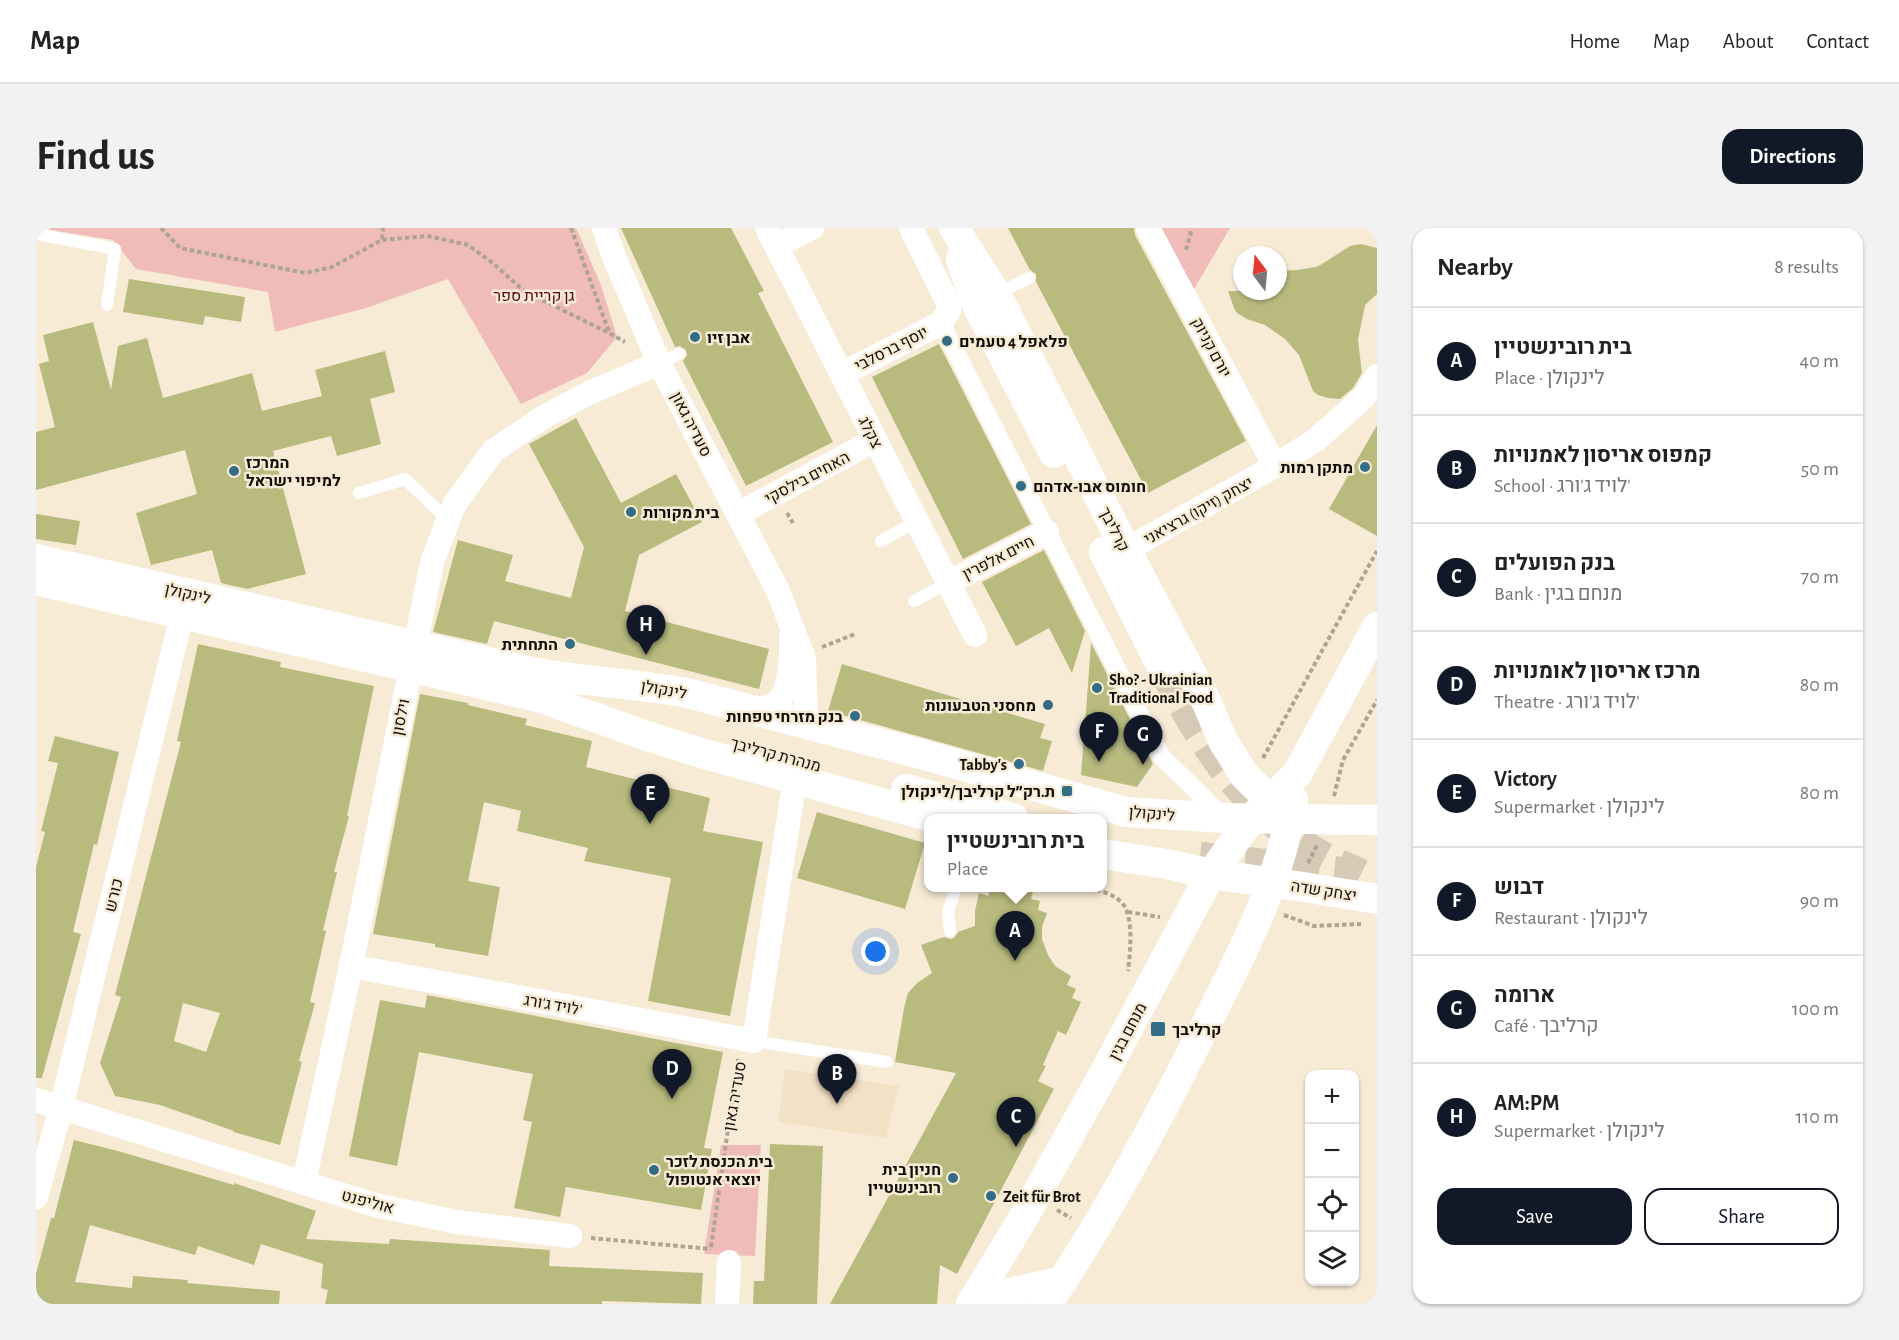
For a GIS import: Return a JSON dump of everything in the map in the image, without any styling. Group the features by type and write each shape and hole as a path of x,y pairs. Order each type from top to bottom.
{"street":[{"name":"סעדיה גאון","path":"604,228 668,355 738,514 778,591 803,656 806,673 806,713 816,725"},
{"path":"772,237 812,228"},
{"path":"911,228 949,305 949,310 941,323 1161,756 1259,814 1329,820 1377,820"},
{"name":"קרליבך","path":"952,228 996,294 1125,550 1207,703 1222,741 1245,776 1259,814"},
{"name":"קרליבך","path":"952,228 976,303 1162,668"},
{"name":"יורם קניוק","path":"1148,228 1275,466"},
{"name":"צקלג","path":"772,237 975,635"},
{"name":"יוסף ברסלבי","path":"842,374 941,323"},
{"name":"וילסון","path":"304,1182 351,966 432,562 454,505 493,451 542,418 668,355"},
{"name":"יצחק (זיקו) גרציאני","path":"1125,550 1275,466 1317,439 1365,397 1377,376"},
{"name":"האחים בילסקי","path":"738,514 875,440"},
{"name":"חיים אלפרין","path":"948,583 1047,532"},
{"name":"לינקולן","path":"36,559 185,604"},
{"name":"לינקולן","path":"36,580 185,604 412,655 560,677 651,686 687,693 816,725 1126,812 1259,814"},
{"name":"כורש","path":"36,1197 61,1108 185,604"},
{"name":"סעדיה גאון","path":"754,710 774,704 785,691 791,653 788,617"},
{"name":"מנחם בגין","path":"972,1302 1102,1077 1211,874 1259,814 1297,774 1377,627"},
{"name":"לינקולן","path":"412,655 646,736 924,816"},
{"name":"מנהרת קרליבך","path":"538,697 706,735 995,814"},
{"name":"סעדיה גאון","path":"754,1041 795,779"},
{"name":"מנחם בגין","path":"972,1302 1055,1292 1095,1230 1168,1099 1245,947 1284,884 1259,814"},
{"path":"1107,855 1167,864 1211,874 1284,884"},
{"name":"יצחק שדה","path":"1284,884 1377,899"},
{"name":"לויד ג'ורג'","path":"351,966 754,1041"},
{"name":"אוליפנט","path":"36,1100 375,1205 458,1222 570,1236"},
{"path":"720,1255 727,1304"}],"lane":[{"path":"36,234 115,249 107,305"},
{"path":"996,294 1029,278"},
{"path":"359,493 405,480 448,520"},
{"path":"880,541 917,521"},
{"path":"914,601 948,583"},
{"path":"950,931 948,912 955,892"},
{"path":"754,1041 887,1062"}],"path":[{"path":"161,228 180,248 305,273 332,267 382,240 428,236 468,244 524,291 609,333 571,228"},
{"path":"382,240 384,228"},
{"path":"1245,776 1261,760 1272,743 1377,551"},
{"path":"803,656 855,634"},
{"path":"1284,884 1329,820 1343,760 1377,700"},
{"path":"1104,892 1122,902 1128,912 1169,918"},
{"name":"סעדיה גאון","path":"720,1255 738,1057 754,1041"},
{"path":"1034,1198 1095,1230"},
{"path":"570,1236 720,1255"}],"shaded area":[{"path":"785,1069 899,1086 886,1138 778,1122"}],"green space":[{"name":"גן קריית ספר","path":"49,228 576,228 601,285 617,337 587,373 521,404 448,279 366,308 275,332 268,292 136,269 113,240"},
{"path":"1143,228 1230,228 1184,306"},
{"path":"721,1145 761,1145 755,1256 704,1254"}],"building":[{"path":"621,228 731,228 764,291 758,293 833,442 746,486 683,361 687,355 686,350 680,346 675,347"},
{"path":"1008,228 1134,228 1135,235 1246,441 1148,493 1036,282 1036,274 1030,270"},
{"path":"1361,244 1377,248 1377,294 1365,305 1358,340 1362,373 1353,388 1340,399 1328,398 1313,391 1299,355 1285,339 1265,325 1237,313 1228,291 1233,291 1233,300 1287,300 1287,271 1316,267 1350,246"},
{"path":"129,279 245,297 241,322 205,316 203,325 123,312"},
{"name":"המרכז למיפוי ישראל","path":"93,322 111,390 118,346 147,338 163,398 252,373 262,411 322,396 315,370 385,351 395,392 370,399 381,444 337,456 331,436 273,451 306,574 247,589 221,583 212,550 151,565 136,513 197,494 185,450 36,490 36,432 55,427 39,364 49,361 43,335"},
{"path":"939,344 1031,524 963,559 872,377"},
{"path":"576,418 621,503 676,474 702,522 639,555 625,611 769,649 759,689 494,621 487,644 433,632 458,540 513,555 505,581 571,598 584,547 529,444"},
{"name":"מתקן רמות","path":"1377,425 1377,536 1329,509"},
{"path":"36,514 80,521 76,545 36,539"},
{"path":"1044,550 1085,631 1072,673 1049,628 1016,646 982,582"},
{"path":"1091,643 1153,764 1137,787 1081,775 1084,735 1092,738 1085,725"},
{"path":"198,644 281,662 280,667 374,686 347,816 349,816 334,872 337,872 323,930 326,931 310,1002 315,1003 280,1145 233,1132 160,1105 115,1096 100,1063 121,997 115,995 181,742 177,741","holes":["183,1003 220,1013 206,1052 174,1041"]},
{"path":"842,664 1045,724 1040,738 1052,741 1043,771 828,711"},
{"path":"420,694 468,703 468,705 527,719 525,725 592,741 586,767 710,798 703,831 763,842 730,1016 648,1001 671,878 584,861 588,848 517,831 521,811 484,802 468,881 500,887 488,956 435,947 435,944 373,934"},
{"path":"55,736 119,752 73,932 81,934 42,1078 36,1078 36,867 45,832 41,831 58,763 48,761"},
{"path":"817,812 924,843 905,909 797,878"},
{"path":"990,892 1033,892 1031,899 1040,901 1038,910 1047,913 1042,927 1042,939 1048,955 1055,966 1071,976 1067,985 1076,989 1072,998 1081,1002 1066,1035 1058,1031 1043,1065 1046,1066 1038,1081 1054,1089 957,1274 940,1265 937,1304 830,1304 956,1073 895,1062 908,993 917,983 932,973 921,945 944,937 951,939 958,932 975,926 975,911 979,893 988,896"},
{"path":"427,995 723,1052 704,1148 712,1149 701,1210 566,1187 560,1217 514,1208 532,1122 523,1120 533,1074 419,1052 397,1166 349,1156 380,1000 425,1008"},
{"path":"74,1140 234,1185 234,1183 316,1211 306,1239 389,1244 390,1239 550,1250 549,1266 703,1273 701,1304 602,1301 602,1304 325,1304 328,1290 321,1288 323,1264 261,1244 254,1265 198,1246 195,1255 90,1225 75,1282 132,1288 133,1276 188,1280 187,1283 280,1291 279,1304 36,1304 36,1274 51,1218 54,1218"},
{"path":"770,1144 823,1146 817,1304 753,1304 754,1281 764,1281"}],"tunnel":[{"path":"1162,667 1192,722 1246,796 1292,837 1324,857 1361,874"},
{"path":"1200,857 1343,872"}],"place":[{"name":"אבן זיו","path":"695,337"},
{"name":"פלאפל 4 טעמים","path":"947,341"},
{"name":"מתקן רמות","path":"1365,467"},
{"name":"המרכז למיפוי ישראל","path":"234,471"},
{"name":"חומוס אבו-אדהם","path":"1021,486"},
{"name":"בית מקורות","path":"631,512"},
{"name":"התחתית","path":"570,644"},
{"name":"AM:PM","path":"646,655"},
{"name":"Sho? - Ukrainian Traditional Food","path":"1097,688"},
{"name":"מחסני הטבעונות","path":"1048,705"},
{"name":"בנק מזרחי טפחות","path":"855,716"},
{"name":"דבוש","path":"1099,762"},
{"name":"Tabby's","path":"1019,764"},
{"name":"ארומה","path":"1143,765"},
{"name":"ת.רק״ל קרליבך/לינקולן","path":"1067,791"},
{"name":"Victory","path":"650,824"},
{"name":"בית רובינשטיין","path":"1015,961"},
{"name":"קרליבך","path":"1158,1029"},
{"name":"מרכז אריסון לאומנויות","path":"672,1099"},
{"name":"קמפוס אריסון לאמנויות","path":"837,1104"},
{"name":"בנק הפועלים","path":"1016,1147"},
{"name":"בית הכנסת לזכר יוצאי אנטופול","path":"654,1170"},
{"name":"חניון בית רובינשטיין","path":"953,1178"},
{"name":"Zeit für Brot","path":"991,1196"}]}
